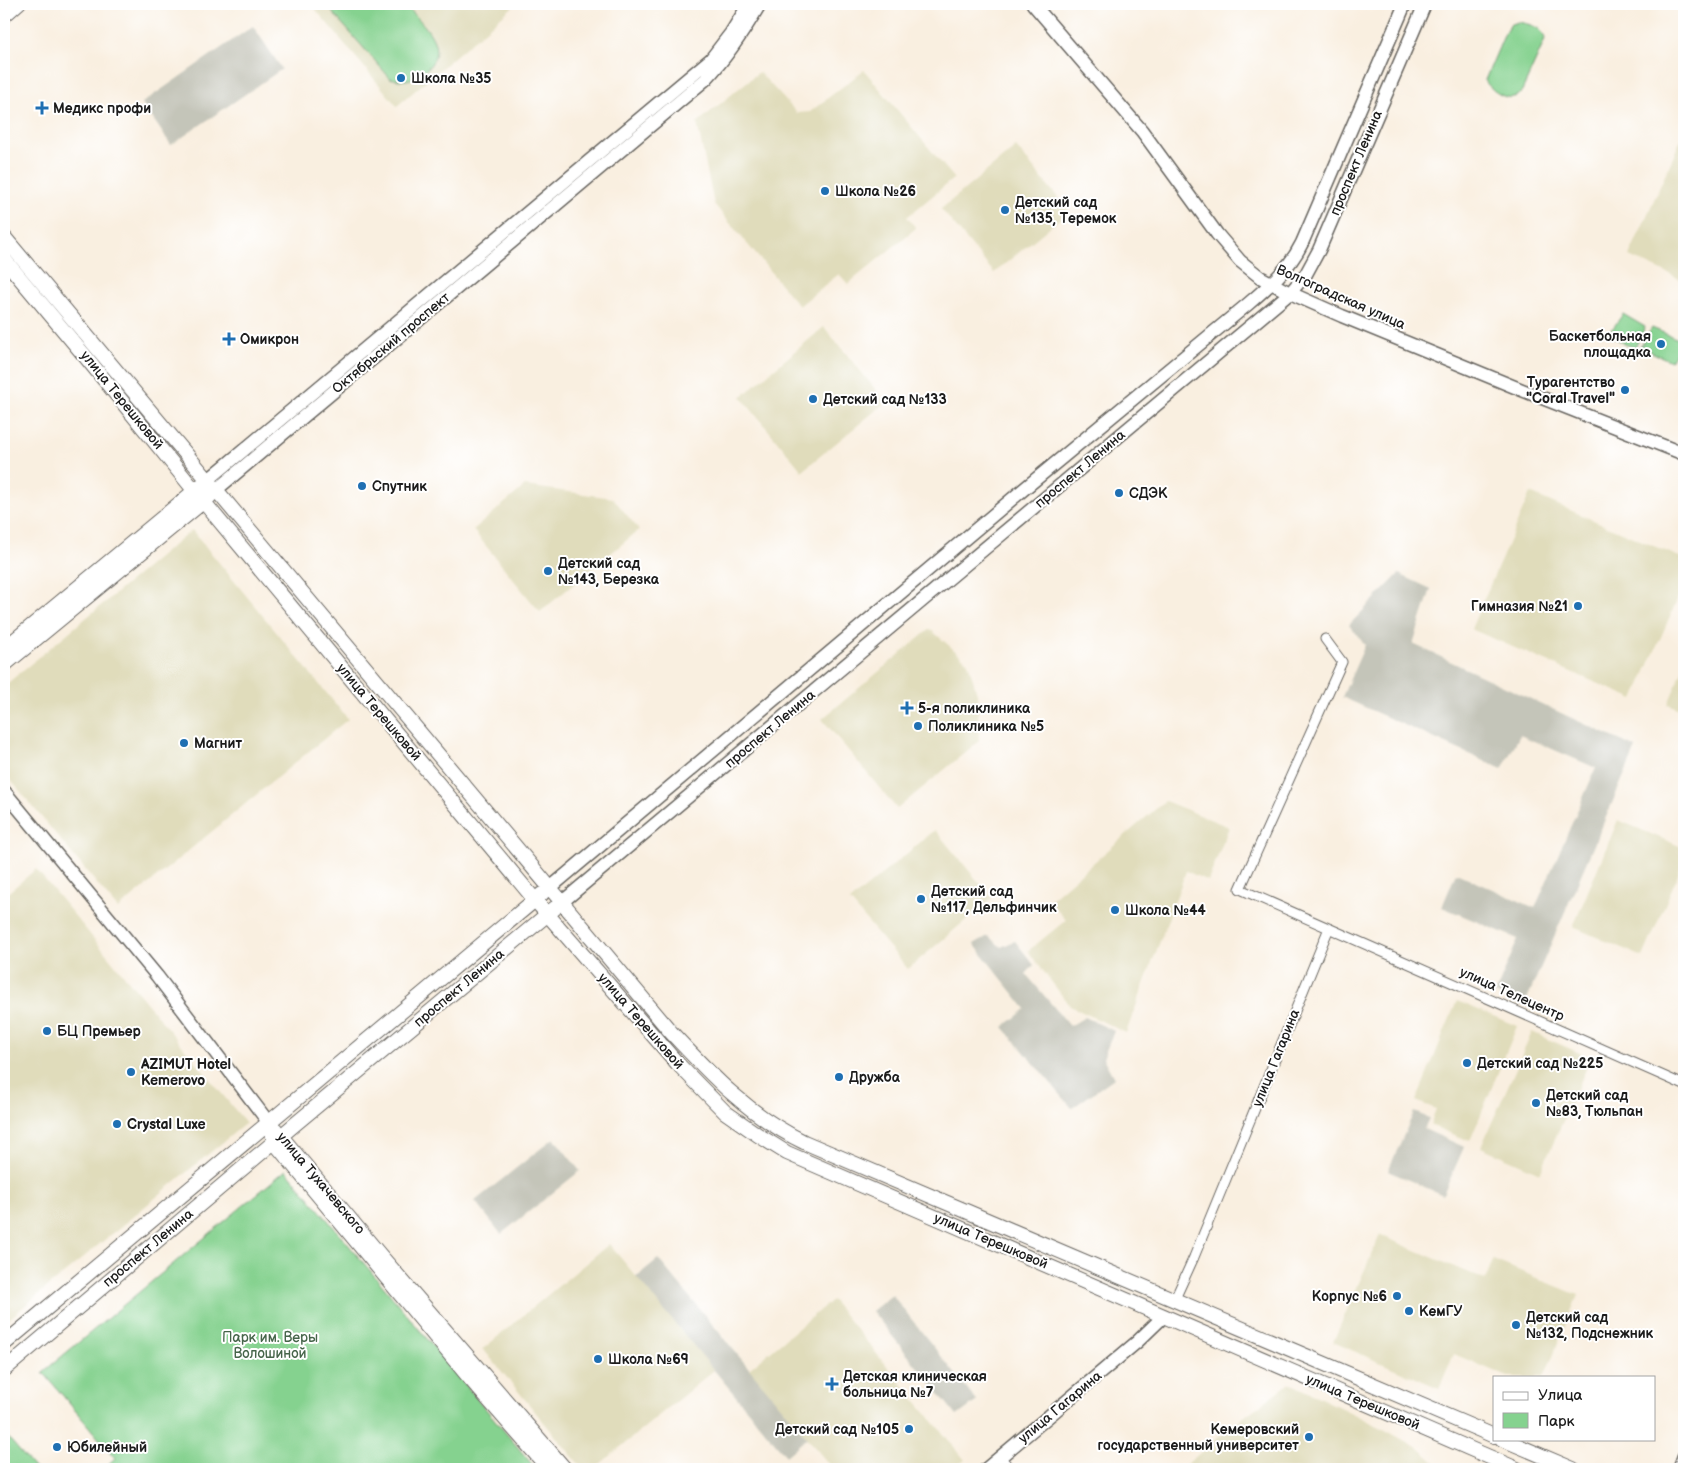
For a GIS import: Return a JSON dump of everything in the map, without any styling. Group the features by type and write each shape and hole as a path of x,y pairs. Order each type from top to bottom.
{"main road":[{"name":"Октябрьский проспект","path":"4,666 199,496 710,59 731,33 749,4"},
{"name":"Октябрьский проспект","path":"212,485 706,79 719,66 739,40 760,4"},
{"name":"Волгоградская улица","path":"1033,4 1142,132 1217,234 1240,261 1260,277 1290,293 1342,316 1684,454"},
{"name":"проспект Ленина","path":"4,1344 1272,283 1297,253 1405,4"},
{"name":"проспект Ленина","path":"4,1370 1290,293 1306,274 1319,250 1425,4"},
{"name":"улица Терешковой","path":"4,237 561,903 670,1031 706,1070 738,1100 769,1123 804,1142 1493,1436"},
{"name":"улица Терешковой","path":"4,259 535,900 695,1082 726,1112 758,1136 787,1153 1517,1469"},
{"name":"Октябрьский проспект","path":"4,649 199,496"},
{"path":"792,710 790,698 808,672"},
{"path":"4,791 184,1011 269,1123"},
{"name":"улица Тухачевского","path":"269,1123 278,1139 472,1381 548,1469"},
{"name":"улица Тухачевского","path":"278,1139 565,1469"},
{"name":"улица Гагарина","path":"986,1469 1137,1342 1164,1316 1174,1301"},
{"path":"1504,1440 1573,1469"},
{"path":"1679,1469 1684,1456"}],"street":[{"path":"4,19 22,4"},
{"path":"1325,639 1342,662 1240,889 1329,928"},
{"name":"улица Телецентр","path":"1329,928 1684,1085"},
{"name":"улица Гагарина","path":"1174,1301 1194,1257 1329,928"},
{"path":"1000,1457 1010,1469"}],"shaded area":[{"name":"Школа №35","path":"311,4 516,4 397,106"},
{"path":"253,26 282,69 171,145 142,103"},
{"name":"Школа №26","path":"864,70 954,178 907,217 916,228 848,284 839,274 799,306 714,204 697,123 759,72 797,113 810,112"},
{"path":"1681,139 1684,141 1684,281 1629,256"},
{"name":"Детский сад №135, Теремок","path":"1016,147 1069,211 994,273 941,209"},
{"name":"Детский сад №133","path":"824,327 886,402 802,471 741,397"},
{"name":"Детский сад №143, Березка","path":"525,486 613,498 639,530 540,612 473,530"},
{"name":"Гимназия №21","path":"1530,493 1684,559 1684,584 1634,699 1471,629"},
{"path":"192,530 348,719 118,909 4,772 4,686"},
{"path":"1399,574 1431,589 1413,644 1636,748 1524,1006 1495,994 1518,939 1442,907 1456,873 1535,908 1596,768 1520,735 1502,769 1342,697 1365,645 1349,625"},
{"name":"5-я поликлиника","path":"930,629 968,662 978,697 979,741 897,809 822,719"},
{"path":"1684,666 1684,711 1668,704"},
{"name":"Школа №44","path":"1165,801 1229,827 1208,881 1186,871 1126,1033 1070,1006 1028,951 1066,920 1049,901"},
{"path":"1618,820 1684,848 1684,860 1643,957 1573,927"},
{"name":"Детский сад №117, Дельфинчик","path":"935,830 992,898 908,969 850,901"},
{"path":"36,869 246,1123 4,1323 4,896"},
{"path":"988,936 1001,947 1015,941 1034,965 1026,974 1070,1026 1085,1017 1114,1031 1103,1058 1114,1078 1072,1108 1003,1027 1026,1009 974,944"},
{"name":"Детский сад №225","path":"1457,1001 1517,1026 1470,1141 1430,1125 1436,1109 1416,1101"},
{"name":"Детский сад №83, Тюльпан","path":"1532,1032 1591,1058 1540,1173 1481,1147"},
{"path":"1414,1112 1429,1118 1424,1129 1464,1147 1443,1195 1388,1171"},
{"path":"554,1138 580,1171 501,1234 475,1201"},
{"path":"1380,1235 1485,1280 1493,1260 1578,1295 1544,1376 1506,1376 1454,1354 1439,1388 1333,1342"},
{"name":"Школа №69","path":"609,1244 714,1370 594,1469 583,1469 483,1349"},
{"path":"658,1259 807,1438 786,1456 636,1277"},
{"path":"892,1295 977,1401 957,1416 872,1311"},
{"name":"Детская клиническая больница №7","path":"832,1300 965,1460 953,1469 833,1469 749,1369"},
{"name":"Кемеровский государственный университет","path":"1290,1383 1420,1449 1443,1469 1181,1469 1237,1422"}],"green space":[{"path":"325,4 405,4 432,37 435,55 431,64 414,78 399,80 390,78"},
{"path":"1518,22 1539,29 1545,40 1521,93 1515,97 1505,97 1497,93 1485,80 1506,31 1511,24"},
{"path":"1623,314 1645,327 1635,348 1608,335"},
{"name":"Баскетбольная площадка","path":"1652,328 1683,341 1671,361 1640,347"},
{"name":"Парк им. Веры Волошиной","path":"286,1170 536,1469 103,1469 115,1458 43,1372"},
{"path":"4,1432 5,1434 35,1469 4,1469"}],"place":[{"name":"Школа №35","path":"401,78"},
{"name":"Медикс профи","path":"42,108"},
{"name":"Школа №26","path":"825,191"},
{"name":"Детский сад №135, Теремок","path":"1005,210"},
{"name":"Омикрон","path":"229,339"},
{"name":"Баскетбольная площадка","path":"1661,344"},
{"name":"Турагентство \"Coral Travel\"","path":"1625,390"},
{"name":"Детский сад №133","path":"813,399"},
{"name":"Спутник","path":"362,486"},
{"name":"СДЭК","path":"1119,493"},
{"name":"Детский сад №143, Березка","path":"548,571"},
{"name":"Гимназия №21","path":"1578,606"},
{"name":"5-я поликлиника","path":"907,708"},
{"name":"Поликлиника №5","path":"918,726"},
{"name":"Магнит","path":"184,743"},
{"name":"Детский сад №117, Дельфинчик","path":"921,899"},
{"name":"Школа №44","path":"1115,910"},
{"name":"БЦ Премьер","path":"47,1031"},
{"name":"Детский сад №225","path":"1467,1063"},
{"name":"AZIMUT Hotel Kemerovo","path":"131,1072"},
{"name":"Дружба","path":"839,1077"},
{"name":"Детский сад №83, Тюльпан","path":"1536,1103"},
{"name":"Crystal Luxe","path":"117,1124"},
{"name":"Корпус №6","path":"1397,1296"},
{"name":"КемГУ","path":"1409,1311"},
{"name":"Детский сад №132, Подснежник","path":"1516,1325"},
{"name":"Школа №69","path":"598,1359"},
{"name":"Детская клиническая больница №7","path":"832,1384"},
{"name":"Детский сад №105","path":"909,1429"},
{"name":"Кемеровский государственный университет","path":"1309,1437"},
{"name":"Юбилейный","path":"57,1447"}]}
